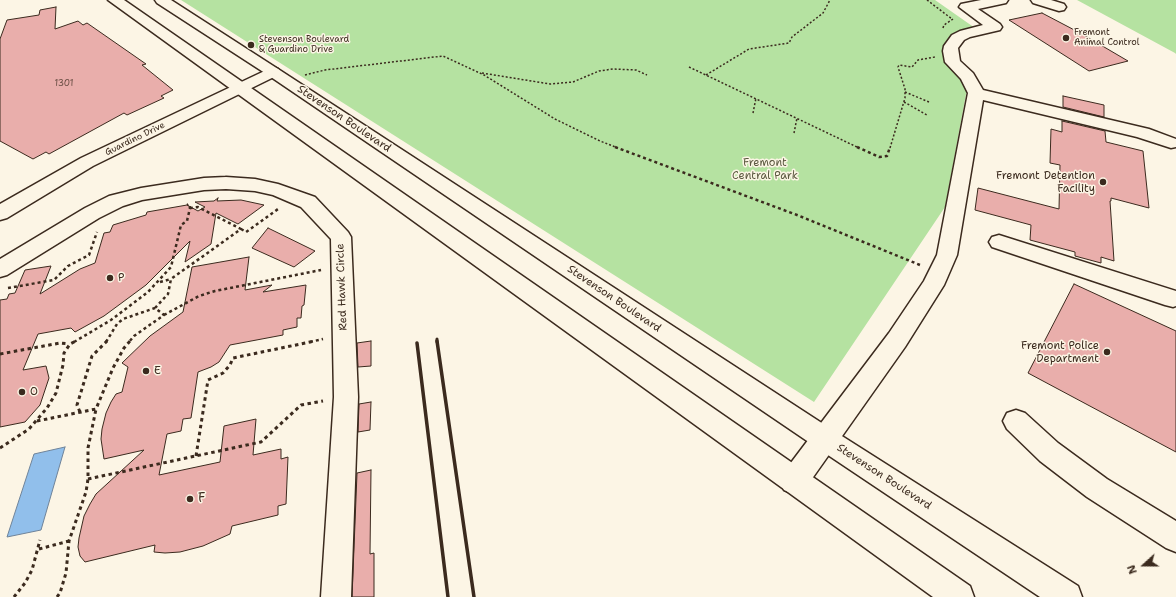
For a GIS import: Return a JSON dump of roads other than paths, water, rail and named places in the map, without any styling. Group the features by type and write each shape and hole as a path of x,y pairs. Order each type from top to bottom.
{"main road":[{"path":"115,0 240,87 794,482 959,597"},
{"name":"Stevenson Boulevard","path":"162,0 273,72 825,439 1067,597"},
{"path":"794,482 896,340 933,285 947,255 976,94 973,85 967,76 953,62 950,51 951,46 956,42 957,38 972,32 995,27 966,7 1001,0"},
{"path":"1038,0 1059,8"},
{"name":"Guardino Drive","path":"0,213 87,162 273,72"},
{"path":"976,94 1143,133 1171,143"},
{"name":"Red Hawk Circle","path":"0,269 21,254 92,213 116,201 141,194 204,184 226,183 255,185 278,190 308,202 341,237 346,397 336,597"},
{"path":"999,242 1173,299"},
{"path":"1016,421 1049,452 1097,488 1176,538"}],"water":[{"path":"65,447 41,530 7,537 34,454"}],"railway":[{"path":"437,341 474,597"},
{"path":"417,343 448,597"}],"place":[{"name":"Fremont Animal Control","path":"1066,38"},
{"name":"Stevenson Boulevard & Guardino Drive","path":"251,45"},
{"name":"Fremont Detention Facility","path":"1103,182"},
{"name":"P","path":"110,278"},
{"name":"Fremont Police Department","path":"1107,352"},
{"name":"E","path":"146,371"},
{"name":"O","path":"22,392"},
{"name":"F","path":"190,499"}],"park label":[{"name":"Fremont Central Park","path":"765,169"}]}
